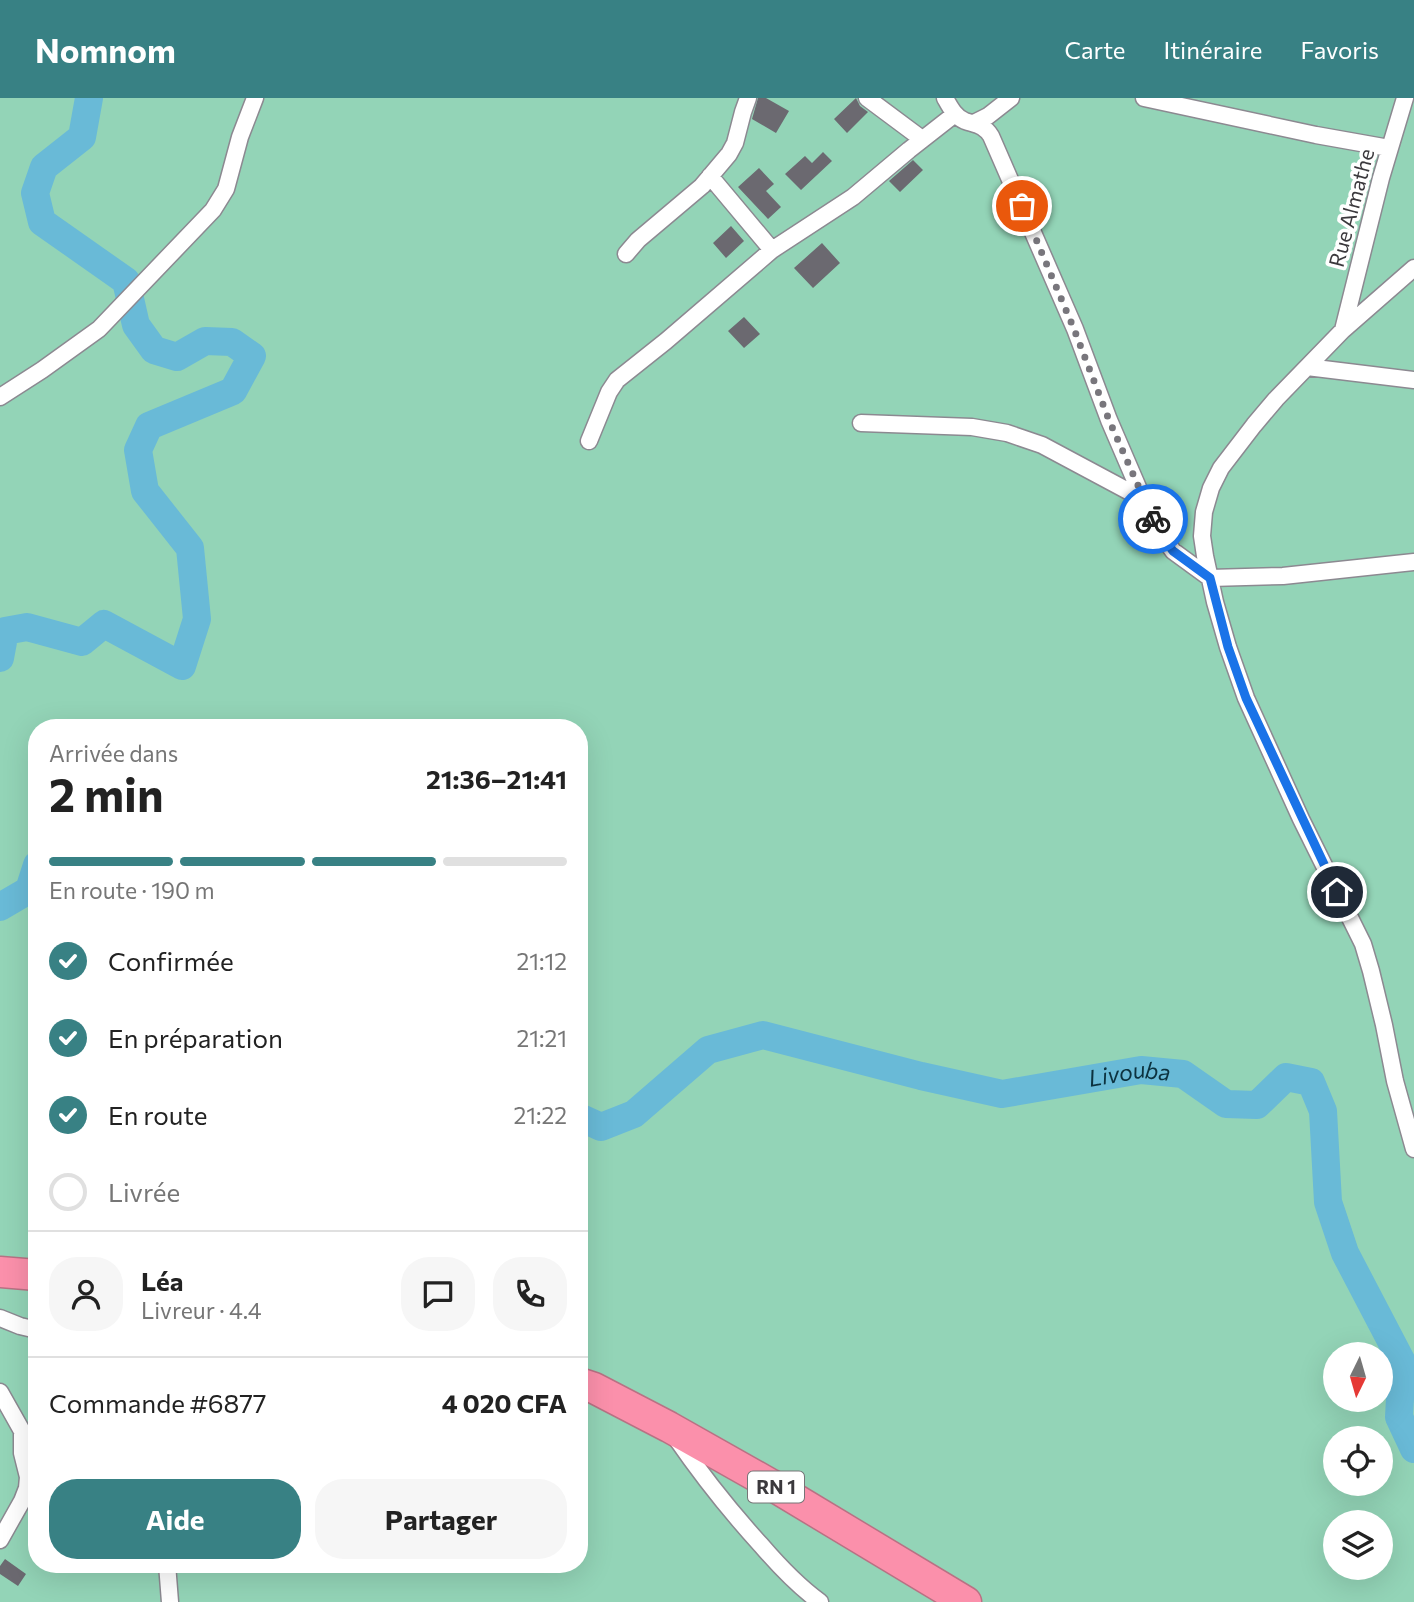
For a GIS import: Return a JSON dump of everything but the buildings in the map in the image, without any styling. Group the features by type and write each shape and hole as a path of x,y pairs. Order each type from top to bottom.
{"highway":[{"path":"0,1272 28,1274"},
{"path":"0,1290 28,1292"},
{"name":"RN 1","path":"588,1386 770,1483 966,1602"}],"street":[{"path":"0,397 99,329 213,210 226,189 240,137 255,98"},
{"path":"626,254 638,240 702,186 729,154 748,98"},
{"path":"867,98 922,139"},
{"path":"945,98 955,114 987,130 1003,161 1143,499 1158,531 1173,551 1210,578 1283,576 1414,562"},
{"path":"974,122 988,116 1012,98"},
{"path":"1144,98 1389,148"},
{"name":"Rue Almathe","path":"1343,330 1389,148 1406,107"},
{"path":"589,441 609,391 617,380 667,341 772,250 853,197 955,114"},
{"path":"710,176 772,250"},
{"path":"1414,268 1343,330 1254,425 1221,468 1211,488 1204,512 1202,536 1228,647 1246,698 1363,944 1414,1149"},
{"path":"1307,367 1414,380"},
{"path":"861,423 972,427 1007,433 1042,445 1143,499"},
{"path":"0,1318 28,1328"},
{"path":"0,1392 22,1431 22,1453 28,1478 22,1501 0,1540"},
{"path":"669,1427 723,1503 803,1590 820,1602"},
{"path":"168,1573 170,1602"}],"green space":[{"path":"0,98 1414,98 1414,1602 0,1602"}],"waterway":[{"name":"Livouba","path":"0,658 5,631 27,627 82,642 104,624 182,666 197,619 190,548 145,491 138,450 149,426 233,391 252,356 232,342 205,341 177,357 154,350 136,325 126,281 42,222 35,193 44,167 82,137 89,98"},
{"name":"Livouba","path":"0,907 28,891"},
{"name":"Livouba","path":"588,1121 601,1127 634,1114 708,1050 763,1035 1002,1094 1141,1070 1183,1074 1226,1104 1257,1105 1286,1077 1311,1082 1323,1111 1328,1202 1345,1253 1402,1362 1399,1417 1414,1449"}],"way so far":[{"path":"1022,206 1096,382 1109,420 1153,519"}],"route":[{"path":"1153,519 1158,531 1173,551 1210,578 1228,647 1246,698 1337,892"}]}
